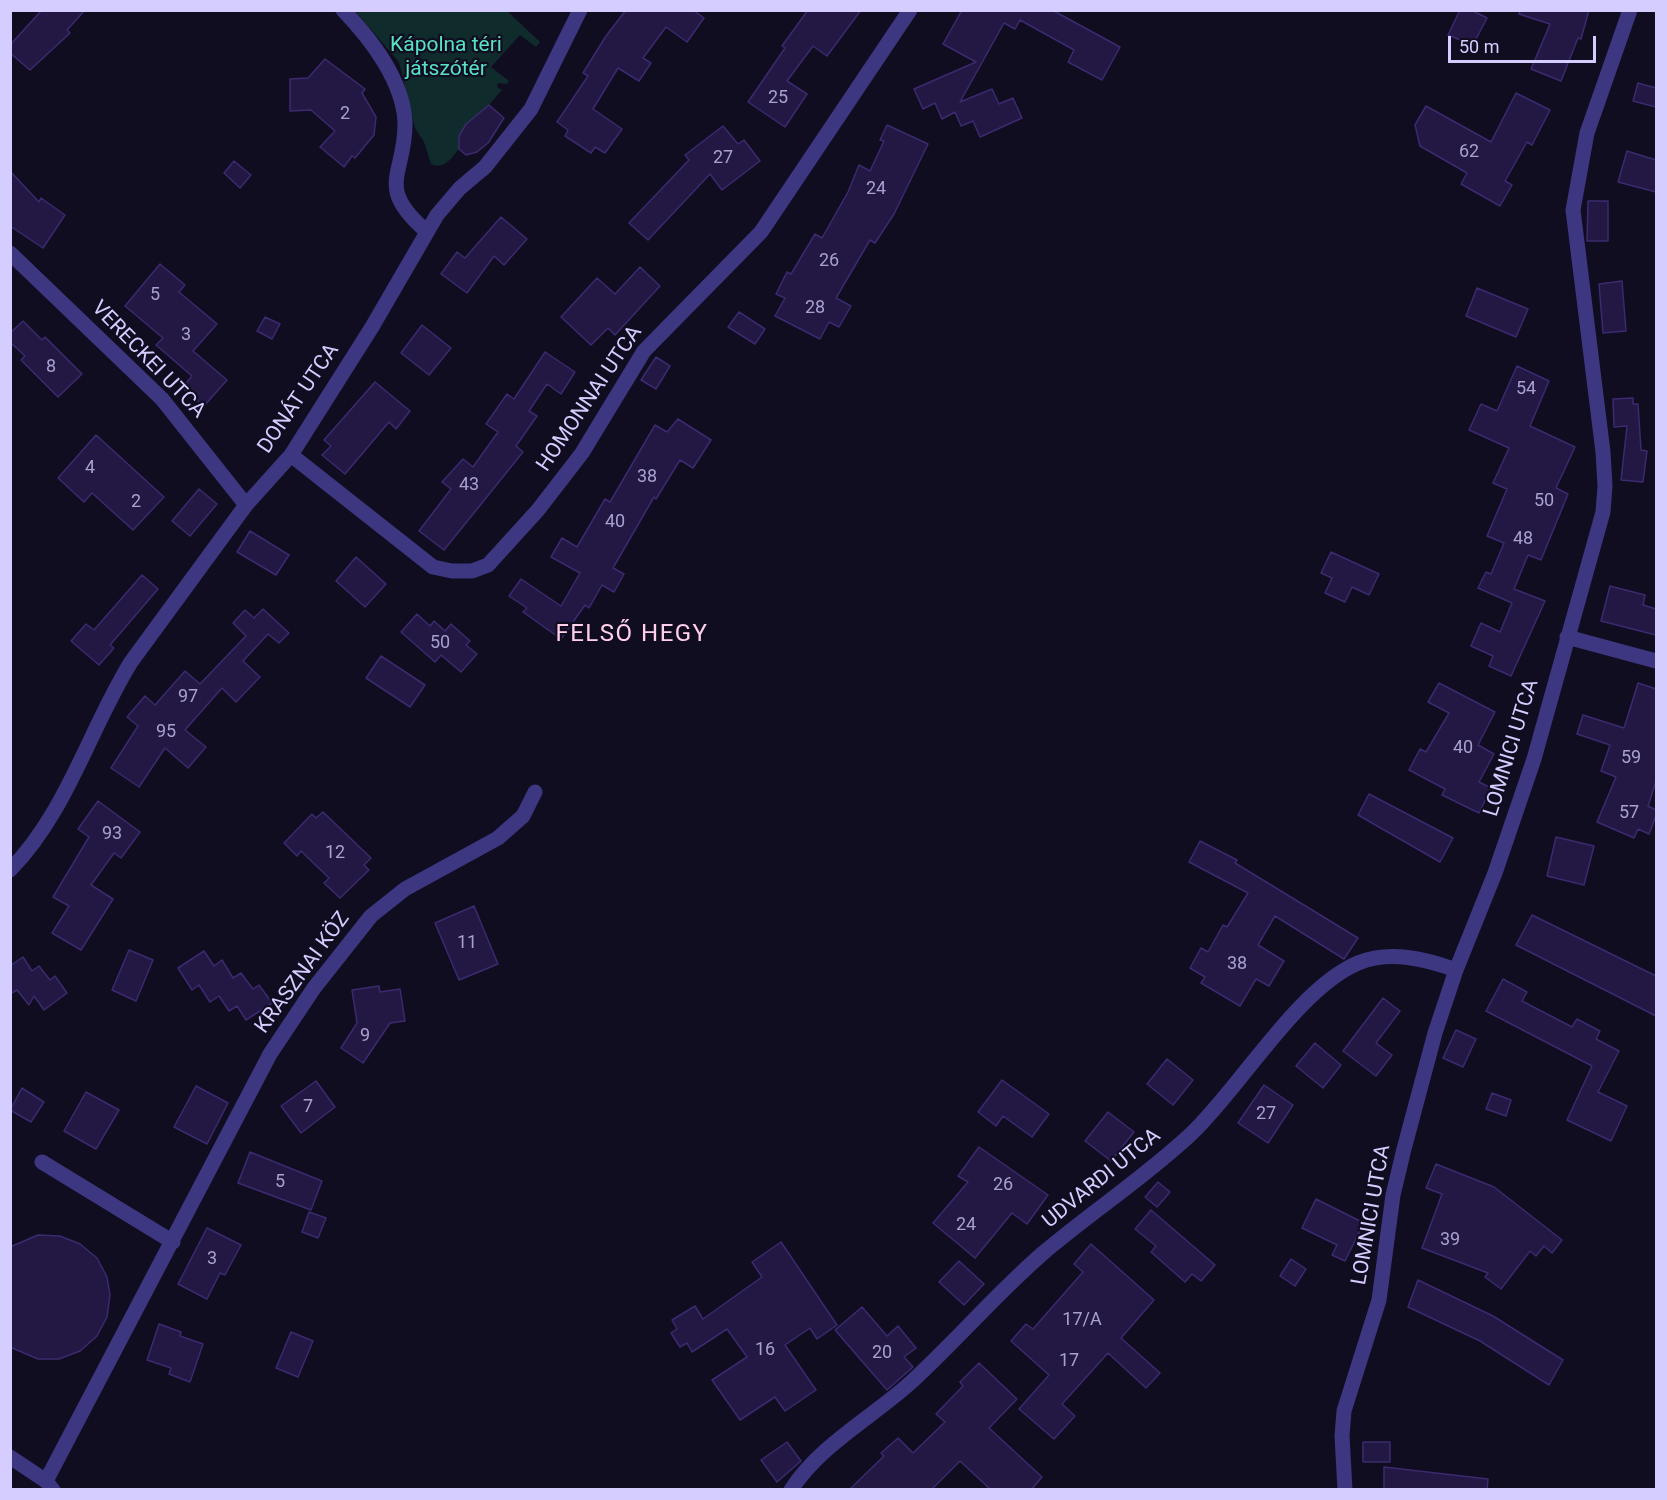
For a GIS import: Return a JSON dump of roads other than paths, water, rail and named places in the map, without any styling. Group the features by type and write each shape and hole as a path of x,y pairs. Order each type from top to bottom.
{"street":[{"path":"343,10 384,63 397,87 405,122 395,175 396,190 410,217 426,231"},
{"name":"DONÁT UTCA","path":"10,870 24,855 48,821 115,688 131,662 246,505 291,456 382,310 426,231 460,188 485,166 509,139 531,109 580,10"},
{"name":"HOMONNAI UTCA","path":"291,456 433,567 452,571 472,571 488,565 538,510 582,453 620,386 644,351 761,232 910,10"},
{"name":"LOMNICI UTCA","path":"1345,1490 1342,1436 1344,1411 1379,1300 1394,1195 1404,1149 1435,1034 1456,970 1495,873 1534,759 1603,512 1605,486 1598,402 1573,210 1587,133 1630,10"},
{"name":"VERECKEI UTCA","path":"10,253 162,399 246,505"},
{"path":"1567,637 1656,661"},
{"name":"KRASZNAI KÖZ","path":"50,1485 270,1054 314,988 371,916 405,889 498,838 523,816 535,792"},
{"name":"UDVARDI UTCA","path":"791,1490 818,1458 910,1383 1015,1278 1191,1134 1293,1016 1327,984 1359,963 1392,957 1415,958 1456,970"},
{"path":"42,1162 173,1242"},
{"path":"10,1457 50,1485"}],"district":[{"name":"FELSŐ HEGY","path":"632,635"}],"park label":[{"name":"Kápolna téri játszótér","path":"446,58"}]}
